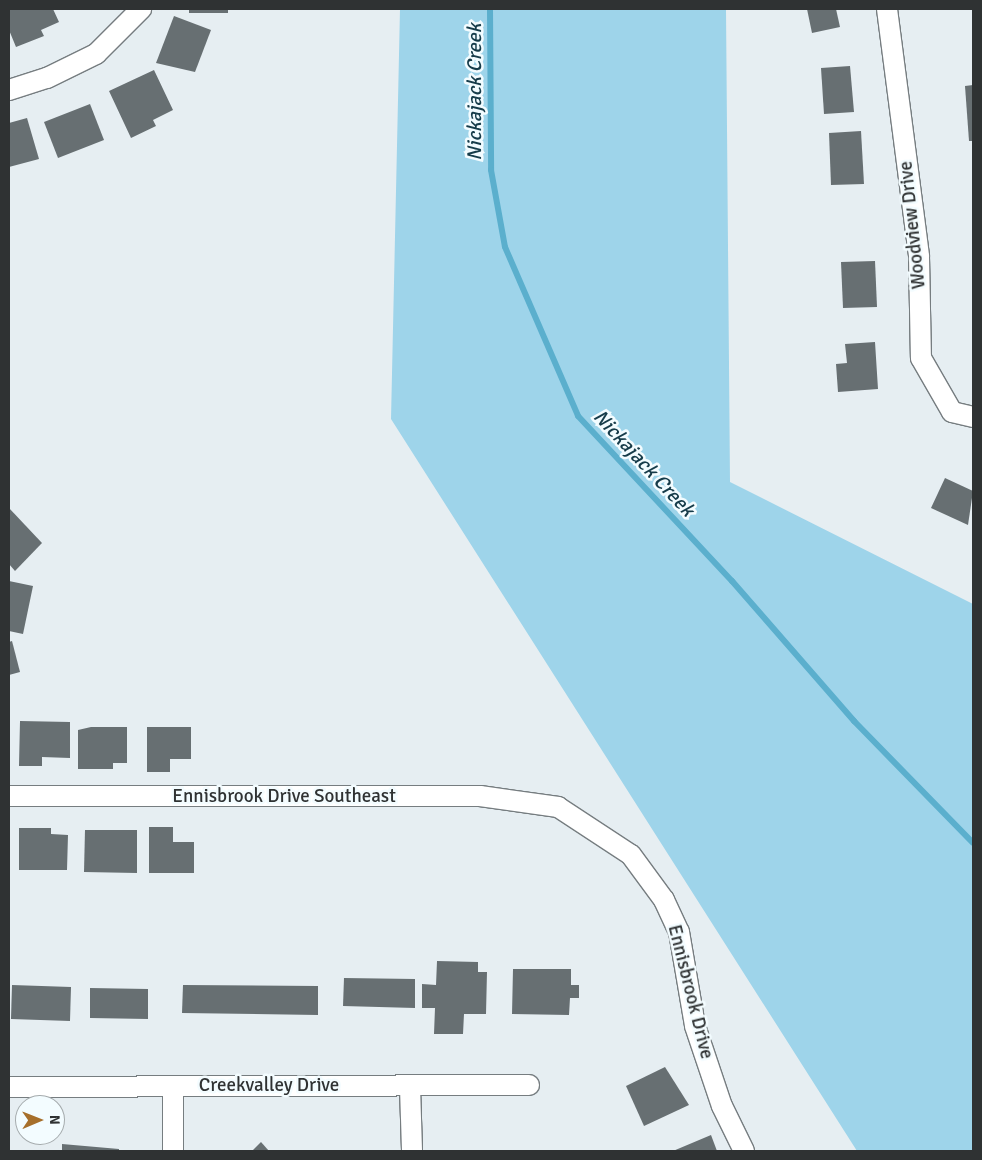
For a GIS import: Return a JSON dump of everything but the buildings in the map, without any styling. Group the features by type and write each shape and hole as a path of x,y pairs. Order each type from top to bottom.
{"street":[{"path":"9,90 47,78 96,54 141,9"},
{"name":"Woodview Drive","path":"887,9 919,256 921,358 952,412 973,417"},
{"name":"Ennisbrook Drive Southeast","path":"9,796 480,796 558,807"},
{"name":"Ennisbrook Drive","path":"558,807 632,854 664,900 679,932 695,1026 722,1106 744,1151"},
{"name":"Creekvalley Drive","path":"9,1086 410,1087 529,1085"},
{"path":"173,1086 173,1151"},
{"path":"410,1087 412,1151"}],"shaded area":[{"path":"400,9 726,9 730,482 973,604 973,1151 857,1151 391,419"}],"waterway":[{"name":"Nickajack Creek","path":"490,9 491,170 505,247 578,416 732,581 854,721 973,843"}]}
